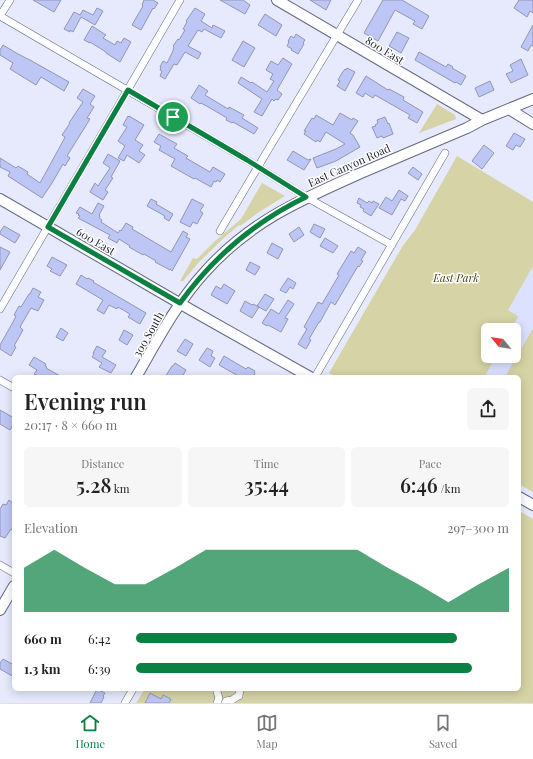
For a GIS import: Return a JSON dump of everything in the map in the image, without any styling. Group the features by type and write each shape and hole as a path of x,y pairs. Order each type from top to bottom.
{"street":[{"path":"10,0 0,16 128,90 306,197 392,245"},
{"path":"0,309 180,0"},
{"name":"800 East","path":"277,0 482,120"},
{"path":"220,232 358,0"},
{"name":"East Canyon Road","path":"180,303 204,273 236,241 272,216 306,197 533,99"},
{"path":"510,109 533,124"},
{"path":"316,375 445,153"},
{"name":"600 East","path":"0,199 306,375"},
{"name":"300 South","path":"137,375 180,303"},
{"path":"0,380 12,387"},
{"path":"521,498 533,505"},
{"path":"0,565 12,572"},
{"path":"0,610 12,589"},
{"path":"125,703 132,691"},
{"path":"217,691 220,698 217,703"},
{"path":"225,703 226,701 232,700 239,696 240,691"}],"shaded area":[{"path":"533,266 533,492 521,485 521,375 486,375 492,363 521,363 521,323 515,323 517,316 508,310"}],"green space":[{"path":"437,104 455,115 456,119 419,133"},
{"name":"East Park","path":"457,156 533,202 533,266 508,310 518,317 515,323 481,323 481,363 492,363 486,375 332,375 329,373 402,247 415,230"},
{"path":"262,183 285,196 240,226 239,225 200,261 183,281 180,281 193,258 197,259 241,219"},
{"path":"533,330 533,492 521,485 521,375 506,375 513,363 521,363 521,349"},
{"path":"521,512 533,519 533,703 136,703 144,691 521,691"}],"building":[{"path":"33,0 61,0 54,12"},
{"path":"144,0 153,0 158,3 154,9 153,8 141,30 132,25 143,6"},
{"path":"220,0 243,0 250,5 245,14"},
{"path":"310,0 331,0 326,10"},
{"path":"383,0 402,0 429,16 422,29 413,24 415,21 395,10 378,41 364,33"},
{"path":"519,0 533,0 533,13 530,11 527,17 514,8"},
{"path":"97,8 103,11 95,25 81,17 73,32 64,29 74,12 80,15 83,10 93,15"},
{"path":"195,8 205,14 201,21 212,28 213,25 225,31 221,38 204,29 202,32 198,30 188,46 201,53 198,59 185,52 177,65 174,64 165,79 160,76 162,71 160,70 160,67 163,61 167,63 173,51 173,46 185,30 183,29 187,22 186,21"},
{"path":"265,14 282,25 276,36 258,25"},
{"path":"533,25 533,46 531,45 528,51 521,47"},
{"path":"92,26 106,35 103,38 115,45 117,41 121,43 124,38 131,42 120,62 90,42 84,40"},
{"path":"397,32 409,38 401,53 389,46"},
{"path":"296,34 305,40 298,54 287,46 291,36 294,38"},
{"path":"243,41 255,48 244,67 232,60"},
{"path":"3,45 69,82 64,91 41,77 36,85 10,69 13,63 0,55 0,50"},
{"path":"419,52 446,67 448,64 466,76 461,85 415,60"},
{"path":"283,58 292,64 277,90 282,94 278,100 276,99 274,101 272,99 262,116 254,112 262,99 238,83 241,77 267,92 274,81 270,79 273,74 266,70 271,61 278,65"},
{"path":"521,59 528,75 511,83 506,74 513,71 510,65"},
{"path":"347,68 355,72 345,91 337,86 340,81 338,80"},
{"path":"366,76 388,90 389,89 404,97 403,100 423,112 417,123 408,118 410,115 375,95 373,98 365,93 363,97 356,93"},
{"path":"490,81 494,90 479,97 475,88"},
{"path":"199,85 208,91 205,95 228,109 229,107 244,115 242,118 258,128 254,134 233,122 232,123 226,120 227,118 191,98"},
{"path":"83,89 95,96 90,104 94,107 87,118 90,119 67,156 70,158 65,166 63,164 42,198 8,176 10,172 0,167 0,158 16,168 18,166 28,172 27,174 40,183 65,137 62,135 83,102 77,98"},
{"path":"340,113 352,120 353,118 358,121 350,133 353,135 360,147 336,161 317,168 313,158 345,144 326,132 320,142 317,140 316,142 304,134 306,131 304,131 312,118 314,119 316,115 333,125"},
{"path":"128,116 144,125 135,140 143,145 139,151 145,155 139,163 127,155 124,161 118,158 125,146 118,141 127,127 123,125"},
{"path":"385,117 393,134 383,138 382,136 377,138 372,127 376,126 375,125 378,123 377,120"},
{"path":"514,133 525,139 520,147 516,145 513,150 506,146"},
{"path":"159,134 177,144 174,148 188,156 186,158 210,172 213,167 225,174 220,182 217,180 216,182 214,181 211,187 171,166 175,159 159,150 161,146 154,142"},
{"path":"484,145 494,153 482,169 472,161"},
{"path":"293,151 308,160 311,159 304,170 287,160"},
{"path":"108,154 120,161 111,177 113,178 105,190 108,192 103,200 90,192 95,183 98,186 110,168 103,163"},
{"path":"413,167 422,174 418,180 408,173"},
{"path":"399,190 408,196 405,201 401,199 392,215 379,208 386,197 392,201"},
{"path":"359,198 367,203 369,201 372,203 373,201 379,204 371,216 363,211 364,209 360,207 361,205 357,203"},
{"path":"151,199 157,202 156,204 173,214 169,221 164,218 165,216 147,206"},
{"path":"192,199 204,205 200,211 203,213 197,224 193,222 190,227 180,222"},
{"path":"98,203 104,206 99,215 99,218 102,220 101,222 118,233 126,223 133,227 132,229 171,252 183,231 188,234 186,237 190,239 172,271 129,247 130,246 119,239 117,243 108,238 110,235 78,218 80,216 76,213 80,207 92,214"},
{"path":"314,224 325,229 320,238 310,232"},
{"path":"4,226 20,235 15,243 0,234"},
{"path":"299,227 304,235 294,242 289,234"},
{"path":"325,238 338,246 333,253 320,246"},
{"path":"272,243 283,249 278,259 267,253"},
{"path":"0,247 10,252 0,270"},
{"path":"358,247 366,252 361,260 363,261 359,267 358,266 335,305 331,302 309,339 311,340 306,349 298,344 307,329 304,327 318,302 322,304 339,275 337,274 351,251 354,253"},
{"path":"52,257 67,265 60,276 50,271 52,269 47,266"},
{"path":"250,262 260,267 255,275 246,270"},
{"path":"81,275 94,281 93,282 146,313 140,324 128,317 130,314 118,307 117,309 109,305 104,314 97,310 103,300 76,284"},
{"path":"288,278 296,283 293,289 290,287 286,293 280,290"},
{"path":"224,284 235,291 227,304 211,295 216,286 221,289"},
{"path":"33,288 41,292 38,297 44,300 38,311 31,308 20,327 23,330 14,346 16,347 11,356 0,349 0,345 16,316 14,315 19,306 21,307"},
{"path":"265,294 274,299 266,311 257,306"},
{"path":"288,300 294,304 285,318 288,319 281,332 262,323 271,309 279,314"},
{"path":"245,301 259,307 252,318 240,311"},
{"path":"61,328 68,333 63,341 56,337"},
{"path":"124,330 133,335 127,345 119,340"},
{"path":"185,339 193,344 186,356 177,351"},
{"path":"97,346 106,351 102,357 116,365 111,373 99,367 102,363 92,357"},
{"path":"207,348 213,351 211,356 215,358 210,367 199,360"},
{"path":"224,356 246,369 248,367 255,371 255,373 254,375 236,375 219,365"},
{"path":"34,357 46,364 46,368 58,375 36,375 34,374 37,370 29,365"},
{"path":"175,363 186,370 183,375 166,375"},
{"path":"0,410 12,417 12,427 10,430 0,424"},
{"path":"9,500 12,502 12,530 5,538 0,536 0,509 3,504 6,505"},
{"path":"3,659 12,664 12,676 0,669 0,663"},
{"path":"96,691 105,693 101,703 90,703"},
{"path":"150,693 161,699 163,695 171,699 169,703 145,703"}],"route":[{"path":"128,90 173,117 247,160 306,197 272,216 236,241 212,263 180,303 48,227 128,90"}]}
